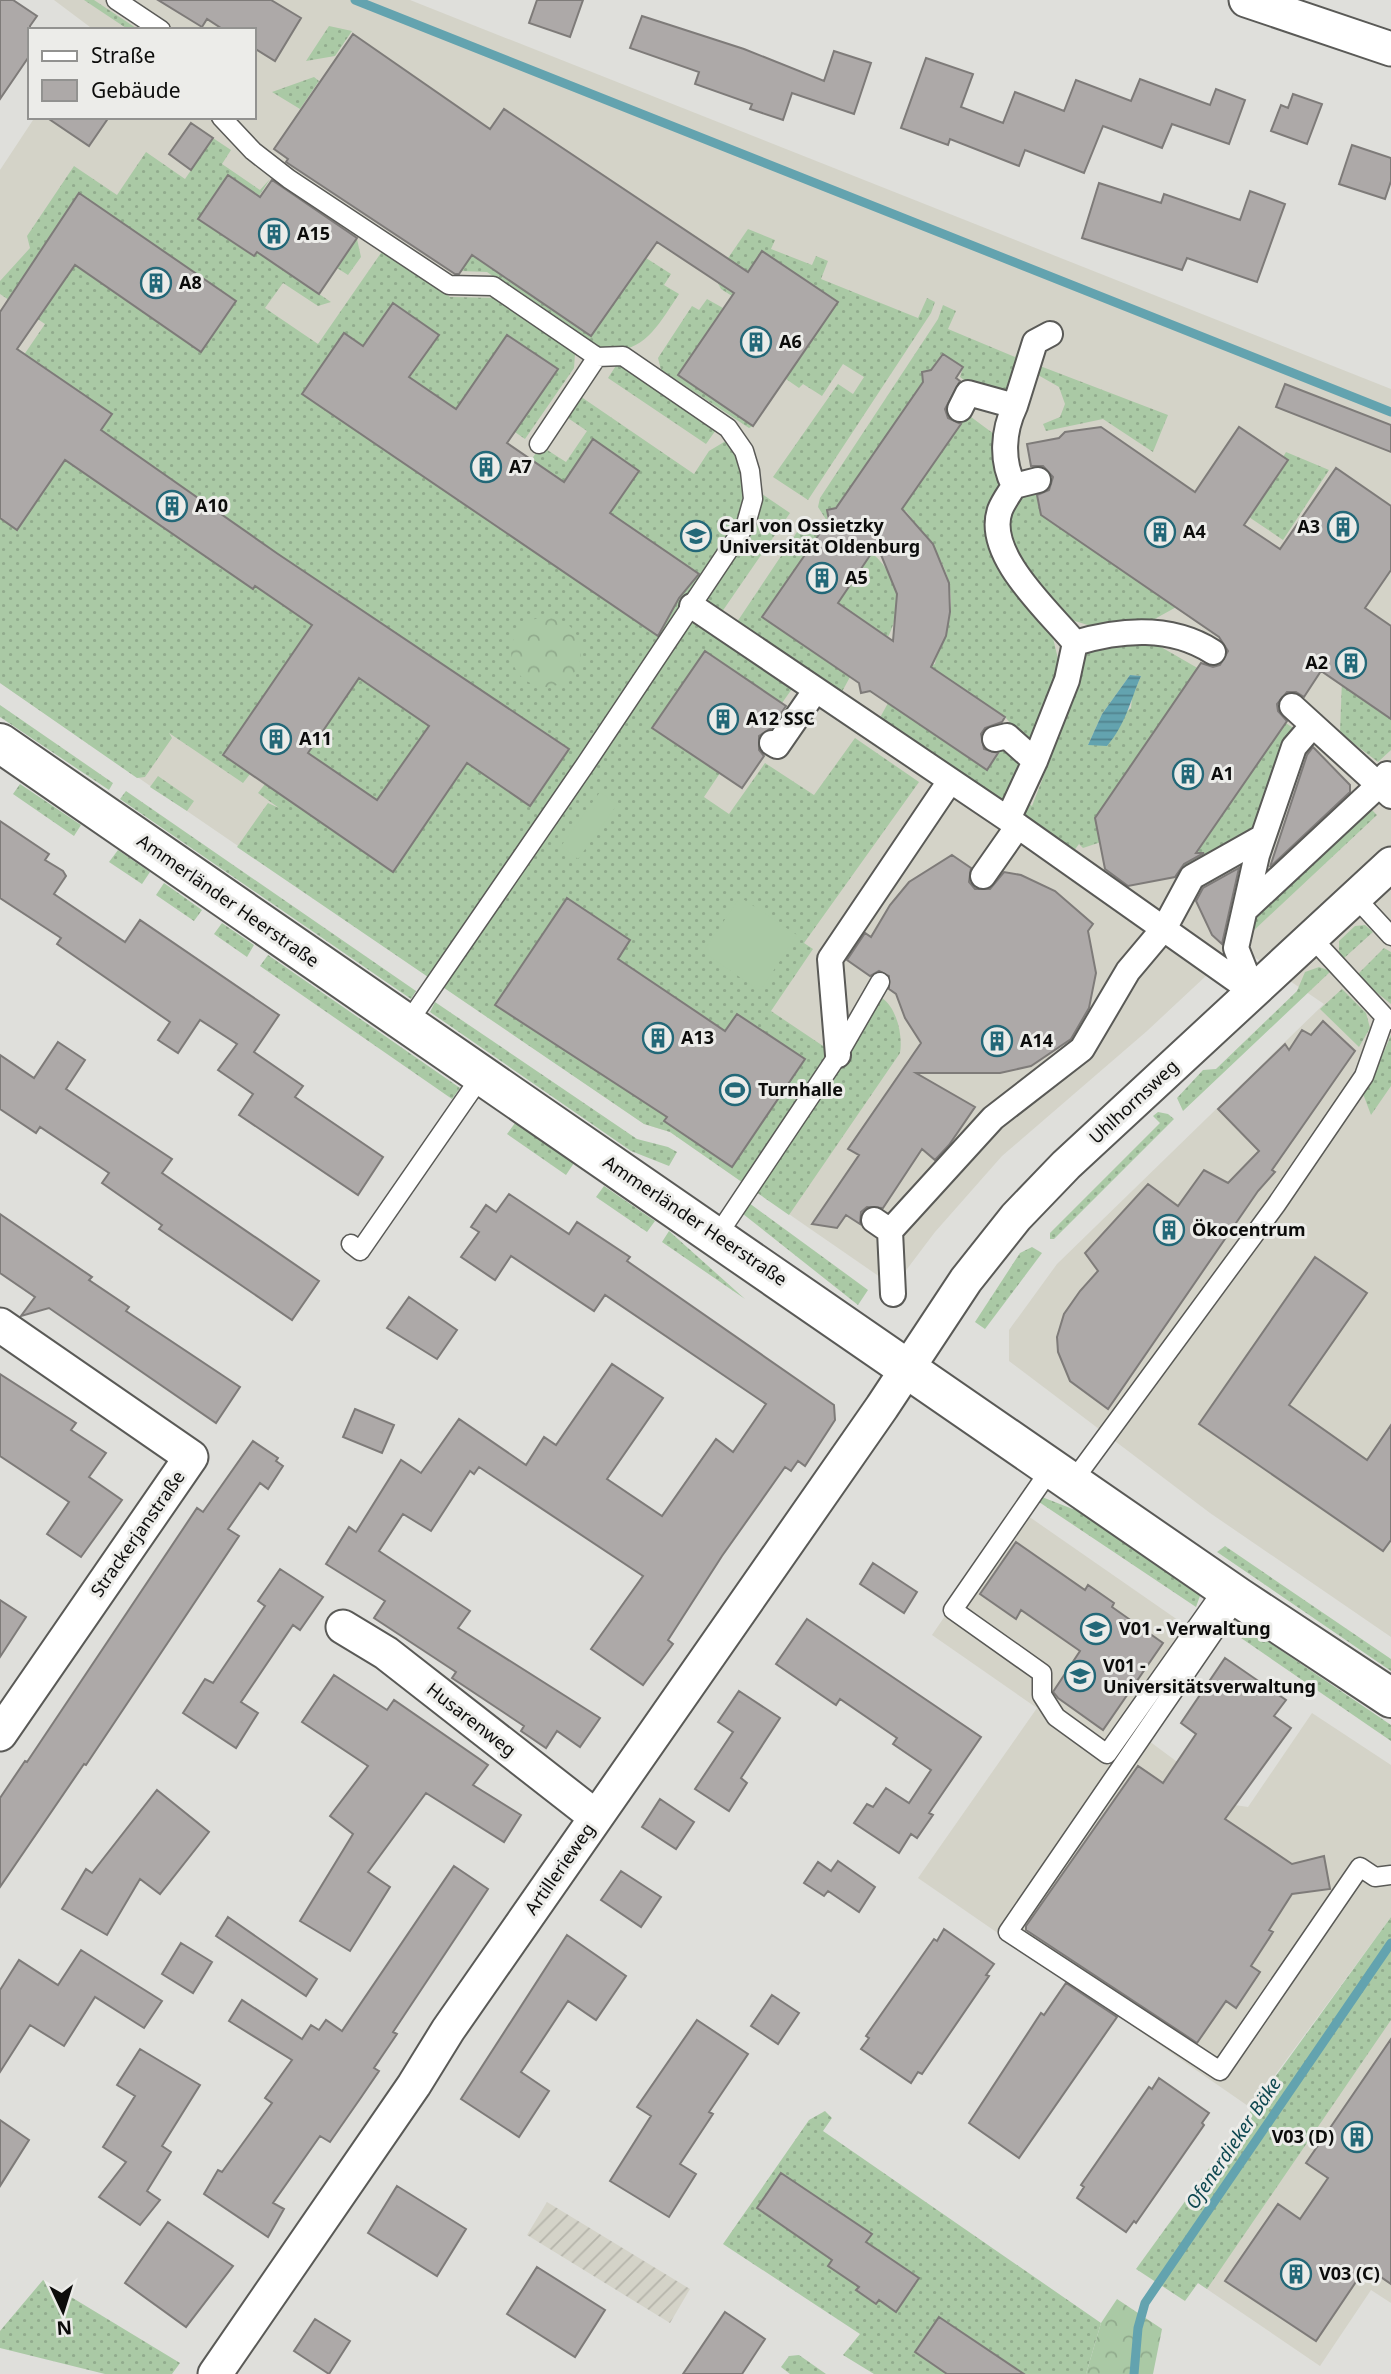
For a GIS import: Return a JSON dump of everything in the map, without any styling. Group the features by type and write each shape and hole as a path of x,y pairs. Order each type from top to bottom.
{"street":[{"path":"1246,0 1391,49"},
{"path":"1014,486 1007,473 1005,428 1015,406 1035,342 1050,334"},
{"path":"960,409 968,393 1015,406"},
{"path":"1038,480 1014,486 999,512 1000,533 1006,553 1032,596 1075,643"},
{"path":"692,606 1013,823 1253,992"},
{"path":"1075,643 1101,637 1165,631 1192,638 1213,652"},
{"path":"983,876 1013,823 1067,680 1075,643"},
{"path":"772,743 777,746 815,691"},
{"path":"1247,908 1386,785 1292,706"},
{"path":"1253,992 1236,948 1263,837 1294,747 1313,725"},
{"path":"995,739 1007,736 1035,761"},
{"name":"Ammerländer Heerstraße","path":"0,743 1231,1592 1391,1698"},
{"path":"838,1055 830,959 950,781"},
{"path":"893,1294 882,1225 993,1118 1082,1049 1128,971 1165,928 1192,877 1263,837"},
{"name":"Uhlhornsweg","path":"908,1367 967,1280 1016,1217 1066,1165 1391,864"},
{"name":"Strackerjanstraße","path":"0,1325 191,1457 0,1734"},
{"name":"Artillerieweg","path":"215,2374 596,1816 908,1367"},
{"name":"Husarenweg","path":"343,1628 386,1653 596,1816"}],"lane":[{"path":"116,0 158,28"},
{"path":"223,119 253,151 289,178 449,285 493,286 597,357 622,356 728,428 744,451 752,483 751,511 746,524 407,1024"},
{"path":"538,444 597,357"},
{"path":"1355,897 1391,936"},
{"path":"1231,1592 1107,1754 1056,1717 1042,1695 1042,1673 953,1610 1276,1205 1364,1076 1388,1018 1311,938"},
{"path":"717,1236 838,1055 880,982"},
{"path":"351,1244 360,1251 482,1075"},
{"path":"1231,1592 1008,1932 1220,2071 1360,1867 1375,1877 1391,1875"}],"shaded area":[{"name":"Carl von Ossietzky Universität Oldenburg","path":"54,0 410,0 1391,389 1391,1637 1210,1513 1009,1361 1009,1330 1057,1264 1324,1004 1238,946 1147,1031 1002,1156 935,1232 904,1273 880,1277 670,1132 644,1124 0,683 0,170 34,119 256,119 256,28 91,28"},
{"path":"1018,1509 1198,1634 1133,1729 1235,1805 1248,1807 1312,1713 1391,1765 1391,1917 1251,2108 918,1878 1037,1708 932,1635"},
{"path":"1391,2008 1391,2303 1371,2290 1320,2366 1198,2283"},
{"path":"547,2202 690,2289 670,2323 527,2235"}],"green space":[{"path":"84,0 94,0 136,28 126,28"},
{"path":"329,26 352,31 335,56 306,61"},
{"path":"314,77 319,81 300,109 272,92"},
{"path":"213,138 231,150 222,164 260,190 270,179 259,196 228,175 198,219 253,256 257,252 331,302 318,306 283,283 265,308 318,344 383,250 450,297 497,298 575,354 574,368 525,439 512,430 504,441 531,460 541,446 566,462 587,431 562,414 574,392 694,474 709,451 734,436 753,488 790,513 715,622 799,679 782,703 705,651 653,728 720,773 704,797 729,814 765,763 814,795 855,738 919,782 804,943 813,949 771,1011 841,1058 882,998 892,1008 901,1039 900,1053 789,1215 670,1132 644,1124 237,847 268,803 279,808 258,793 265,784 250,774 243,783 169,733 172,738 145,777 137,778 0,683 0,390 45,324 0,294 0,281 30,248 27,236 74,166 117,195 146,152 185,179"},
{"path":"291,194 357,239 361,257 348,275 337,268 349,249"},
{"path":"748,229 775,240 771,249 812,265 816,256 828,261 821,279 918,318 927,298 935,302 931,313 808,500 773,477 838,384 853,394 864,377 843,364 822,396 803,384 799,388 786,379 837,302 763,251 732,296 721,289 715,277"},
{"path":"472,255 591,336 646,258 671,274 664,285 679,294 646,338 624,349 610,350 594,346 487,272 461,271"},
{"path":"707,299 723,308 678,375 753,426 749,428 661,370 658,358 692,306 699,310"},
{"path":"943,305 956,311 948,329 1015,357 1023,338 1031,341 1012,391 991,392 972,385 960,377 963,367 942,354 931,370 922,372 923,382 836,508 827,510 827,521 818,507 820,498 938,319"},
{"path":"1047,347 1040,366 1168,415 1153,452 1103,419 1046,431 1043,424 1060,417 1065,404 1059,387 1038,375 1035,353"},
{"path":"619,361 718,427 706,444 608,378"},
{"path":"967,414 1002,440 1000,480 994,512 1051,630 1062,675 1032,742 1013,733 1012,725 1005,717 929,666 935,664 946,634 950,614 949,581 944,566 928,540 906,511 901,511"},
{"path":"1286,452 1329,470 1283,540 1228,503 1256,507 1288,461 1283,457"},
{"path":"1041,490 1045,513 1180,605 1142,626 1104,630 1065,618 1010,555 1007,509 1015,498"},
{"path":"803,523 820,533 762,617 850,677 838,699 733,628"},
{"path":"872,553 888,571 896,592 896,614 888,637 838,603"},
{"path":"546,617 571,627 581,652 571,677 546,687 521,677 511,652 521,627"},
{"path":"1142,641 1161,647 1201,670 1104,841 1083,848 1079,844 1070,856 1026,827 1025,801 1032,806 1058,739 1051,735 1071,679 1087,649","holes":["1130,675 1141,676 1132,697 1131,708 1088,745 1102,714"]},
{"path":"1342,679 1391,713 1391,750 1378,762 1340,733"},
{"path":"888,703 986,770 1000,751 994,746 998,740 1022,761 1007,804 876,725"},
{"path":"0,705 113,783 109,790 0,717"},
{"path":"1283,721 1296,730 1255,839 1178,873"},
{"path":"158,776 194,801 187,811 150,787"},
{"path":"20,784 81,825 74,836 13,794"},
{"path":"126,791 416,991 411,999 120,799"},
{"path":"600,792 617,805 578,859 561,846"},
{"path":"1368,806 1377,815 1251,933 1260,905"},
{"path":"118,850 150,872 142,884 109,862"},
{"path":"164,883 202,910 194,921 156,895"},
{"path":"740,897 797,935 760,991 703,952"},
{"path":"222,923 254,945 247,957 214,934"},
{"path":"1365,925 1373,932 1343,959 1339,952 1339,941 1355,926"},
{"path":"1384,948 1391,952 1391,1004 1356,976"},
{"path":"268,955 460,1088 452,1099 260,966"},
{"path":"1319,967 1331,971 1183,1111 1177,1098 1203,1070 1216,1069 1297,991 1305,972"},
{"path":"1342,989 1366,1013 1370,1028 1359,1047 1320,1009"},
{"path":"435,1002 637,1139 677,1152 669,1166 631,1151 430,1012"},
{"path":"1391,1035 1391,1086 1371,1115 1362,1091 1377,1068"},
{"path":"1158,1112 1168,1114 1174,1119 1054,1239 1050,1239 1050,1233 1160,1123 1153,1116"},
{"path":"515,1123 574,1163 566,1175 507,1134"},
{"path":"604,1186 655,1221 647,1232 596,1197"},
{"path":"745,1200 868,1290 858,1305 738,1210"},
{"path":"669,1231 745,1299 662,1242"},
{"path":"1032,1247 1042,1253 985,1329 975,1322 1020,1253"},
{"path":"1042,1497 1088,1515 1201,1593 1196,1607 1039,1502"},
{"path":"1225,1546 1391,1659 1391,1671 1217,1552"},
{"path":"1239,1622 1391,1725 1391,1741 1225,1627"},
{"path":"1391,1917 1391,2020 1207,2289 1198,2283 1185,2301 1136,2269"},
{"path":"825,2111 832,2118 823,2131 1101,2323 1086,2374 1024,2374 939,2317 915,2352 947,2374 874,2374 843,2355 860,2334 723,2244 809,2120","holes":["781,2173 872,2234 866,2242 919,2278 896,2312 879,2300 876,2304 856,2291 859,2287 828,2266 832,2260 758,2209"]},
{"path":"43,2280 180,2363 172,2374 105,2374 0,2348 0,2331"},
{"path":"1117,2299 1162,2329 1153,2374 1086,2374 1101,2323"},
{"path":"799,2355 826,2374 790,2374 781,2367 789,2356"}],"water":[{"path":"1130,675 1141,676 1119,729 1107,746 1088,745 1102,714"}],"building":[{"path":"0,0 13,0 37,16 28,28 28,58 0,99"},
{"path":"158,0 271,0 301,18 275,61 256,49 256,28 221,28 207,19 202,27"},
{"path":"537,0 583,0 570,37 529,23"},
{"path":"642,16 744,49 824,81 834,51 871,63 854,114 792,93 783,120 750,109 752,104 695,84 699,72 630,48"},
{"path":"353,34 490,129 504,109 748,272 762,251 838,302 753,426 678,375 734,293 657,242 591,336 472,255 459,274 455,274 286,162 288,159 274,149"},
{"path":"926,58 973,74 961,107 1003,123 1015,92 1064,111 1076,80 1131,101 1140,79 1210,105 1216,89 1245,100 1229,144 1172,124 1162,148 1103,126 1084,173 1025,150 1019,166 950,139 948,145 901,128"},
{"path":"1293,94 1322,104 1307,144 1271,131 1281,105 1288,108"},
{"path":"49,119 108,119 89,146"},
{"path":"191,123 213,138 191,170 169,154"},
{"path":"1352,145 1391,158 1391,181 1385,199 1339,184"},
{"name":"A15","path":"228,175 260,197 272,180 357,238 319,294 257,252 254,256 198,219"},
{"path":"1099,183 1161,203 1164,194 1240,220 1250,191 1285,204 1257,282 1187,258 1182,270 1082,238"},
{"path":"79,193 236,301 201,352 75,265 17,349 112,414 101,430 278,554 569,749 530,806 467,763 393,872 223,755 312,625 255,586 253,589 65,460 17,530 0,518 0,312","holes":["359,678 429,726 377,800 308,753"]},
{"name":"A7","path":"393,303 439,335 409,377 456,409 507,335 558,369 507,443 564,482 593,439 639,471 610,513 699,574 679,598 658,636 302,394 344,333 363,346"},
{"name":"A5","path":"943,354 963,367 956,378 960,381 945,409 948,418 961,424 902,509 933,544 949,583 950,612 946,636 931,667 1005,717 1002,722 985,728 981,734 984,749 998,753 987,770 870,691 861,693 859,683 762,617 829,520 827,510 836,508 923,382 922,372 931,370","holes":["877,545 897,594 893,641 838,603"]},
{"path":"1285,384 1391,425 1391,452 1276,407"},
{"path":"1101,427 1195,492 1239,427 1288,460 1244,525 1280,549 1336,468 1391,506 1391,570 1365,608 1391,626 1391,719 1321,671 1304,697 1296,692 1287,692 1277,704 1278,711 1287,721 1196,853 1204,853 1184,864 1175,877 1128,886 1105,869 1095,818 1201,663 1213,667 1220,665 1228,651 1219,637 1041,515 1037,495 1049,490 1053,477 1043,466 1031,466 1027,444 1059,438 1065,432"},
{"name":"A12 SSC","path":"705,651 786,706 771,728 759,736 759,750 764,756 742,788 652,728"},
{"path":"1313,747 1350,785 1350,792 1270,867 1307,755"},
{"path":"0,821 49,854 45,860 63,871 66,876 54,894 125,942 140,920 279,1015 254,1052 303,1086 295,1097 383,1157 358,1195 239,1115 253,1094 218,1070 237,1044 200,1020 178,1053 158,1040 170,1022 57,944 61,938 0,898"},
{"name":"A14","path":"952,855 971,868 969,882 975,889 990,889 1004,872 1021,875 1055,891 1093,924 1088,931 1096,973 1089,1008 1071,1039 1031,1066 1000,1073 916,1073 975,1107 949,1145 935,1160 922,1149 883,1208 867,1207 861,1212 860,1224 846,1215 837,1228 812,1224 859,1155 848,1149 921,1043 905,1018 896,994 889,989 889,976 879,971 870,976 847,960 865,933 871,937 890,905 909,882"},
{"path":"1239,868 1222,944 1212,935 1196,901 1203,888"},
{"name":"A13","path":"567,898 630,940 618,959 725,1031 737,1014 805,1059 732,1167 664,1121 667,1117 495,1005"},
{"name":"Ökocentrum","path":"1323,1021 1355,1051 1272,1170 1275,1172 1258,1191 1108,1409 1070,1381 1058,1352 1057,1337 1064,1314 1098,1271 1085,1253 1148,1184 1178,1206 1204,1170 1228,1183 1259,1151 1218,1109 1285,1044 1289,1050 1302,1030 1311,1035"},
{"path":"58,1042 85,1060 66,1089 172,1159 162,1173 319,1281 292,1320 159,1229 162,1225 102,1183 109,1173 40,1127 36,1133 0,1109 0,1055 34,1078"},
{"path":"509,1194 569,1234 577,1222 630,1257 627,1261 834,1405 835,1420 805,1466 798,1461 791,1471 785,1467 722,1556 668,1640 673,1644 643,1685 591,1649 643,1576 479,1467 474,1474 470,1471 431,1531 403,1514 379,1551 470,1611 458,1628 600,1718 580,1747 557,1731 546,1748 521,1731 524,1726 452,1678 456,1672 374,1618 385,1601 326,1564 349,1527 356,1532 401,1460 421,1473 459,1419 526,1465 544,1437 556,1445 612,1364 663,1398 607,1479 662,1516 716,1439 733,1452 766,1404 605,1295 594,1311 511,1256 495,1280 461,1257 479,1232 471,1227 486,1205 496,1212"},
{"path":"0,1214 92,1277 89,1280 129,1307 126,1311 240,1387 216,1423 49,1308 21,1316 35,1297 0,1273"},
{"path":"1315,1257 1367,1293 1289,1405 1367,1460 1391,1425 1391,1540 1383,1551 1199,1424"},
{"path":"409,1297 457,1330 437,1359 387,1328"},
{"path":"0,1374 76,1423 71,1430 106,1453 89,1477 122,1500 81,1557 47,1534 69,1502 0,1456"},
{"path":"355,1409 394,1425 382,1453 343,1437"},
{"path":"253,1441 278,1458 276,1461 283,1466 268,1489 260,1483 228,1529 239,1536 86,1765 84,1764 0,1887 0,1798 25,1761 27,1762 197,1508 203,1512"},
{"name":"V01 - Verwaltung","path":"1016,1542 1085,1590 1088,1585 1114,1603 1112,1607 1163,1643 1103,1730 1053,1692 1080,1651 1021,1610 1016,1619 980,1594"},
{"path":"873,1563 917,1592 904,1613 860,1584"},
{"path":"280,1569 323,1597 300,1630 293,1625 241,1702 258,1713 236,1748 183,1713 205,1679 213,1683 265,1606 258,1601"},
{"path":"0,1600 26,1617 0,1657"},
{"path":"807,1619 981,1737 929,1813 933,1815 917,1838 911,1834 899,1853 854,1823 867,1804 873,1807 886,1788 909,1803 931,1770 893,1744 897,1738 840,1699 836,1705 776,1664"},
{"path":"1225,1658 1286,1700 1274,1716 1291,1728 1225,1819 1292,1864 1324,1856 1330,1889 1292,1894 1269,1930 1273,1932 1251,1966 1260,1972 1236,2008 1226,2001 1197,2043 1026,1930 1026,1926 1138,1766 1163,1783 1196,1734 1181,1723"},
{"path":"334,1675 387,1710 394,1700 488,1765 473,1785 521,1815 504,1842 426,1793 368,1872 390,1887 350,1951 300,1921 353,1834 330,1816 368,1766 302,1722"},
{"path":"739,1691 780,1718 741,1778 747,1783 729,1811 695,1789 733,1732 718,1722"},
{"path":"157,1790 209,1832 160,1894 140,1879 107,1935 62,1909 86,1869 92,1873"},
{"path":"660,1799 694,1822 676,1849 642,1827"},
{"path":"838,1861 875,1887 859,1912 828,1891 824,1896 804,1883 818,1862 831,1871"},
{"path":"454,1866 488,1889 393,2032 397,2034 374,2068 379,2071 362,2096 330,2142 320,2136 273,2203 284,2209 268,2237 204,2194 218,2170 222,2172 272,2103 265,2098 292,2060 229,2021 242,2000 302,2039 311,2025 319,2030 326,2020 342,2031"},
{"path":"621,1871 661,1897 641,1927 601,1900"},
{"path":"228,1917 317,1979 306,1996 216,1936"},
{"path":"944,1929 994,1964 986,1975 989,1976 922,2074 918,2072 911,2083 861,2049 869,2038 866,2036 934,1939 937,1941"},
{"path":"567,1935 626,1976 596,2020 568,2001 521,2072 549,2091 519,2137 461,2099"},
{"path":"181,1943 212,1962 193,1993 162,1974"},
{"path":"81,1950 162,2001 144,2028 95,1997 64,2046 30,2025 0,2072 0,1990 19,1960 58,1985"},
{"path":"1066,1983 1117,2017 1019,2158 969,2123 1041,2013 1044,2015"},
{"path":"772,1995 799,2013 778,2044 751,2026"},
{"path":"697,2020 748,2054 709,2112 713,2114 680,2164 696,2174 669,2217 610,2181 651,2116 637,2107"},
{"path":"1391,2039 1391,2284 1366,2267 1316,2341 1225,2281 1278,2204 1300,2219 1328,2178 1306,2163"},
{"path":"140,2049 200,2085 162,2146 171,2152 147,2191 160,2200 140,2225 99,2197 126,2162 103,2147 135,2096 117,2085"},
{"path":"1159,2078 1209,2113 1202,2123 1204,2125 1136,2223 1134,2221 1126,2232 1077,2198 1084,2187 1081,2185 1149,2087 1152,2089"},
{"path":"0,2120 29,2140 0,2186"},
{"path":"781,2173 872,2234 866,2242 919,2278 896,2312 879,2300 876,2304 856,2290 859,2287 828,2266 832,2260 757,2208"},
{"path":"397,2186 466,2229 437,2276 368,2233"},
{"path":"168,2222 233,2266 186,2327 125,2283"},
{"path":"537,2267 605,2310 575,2357 507,2314"},
{"path":"725,2312 765,2339 742,2374 683,2374"},
{"path":"939,2317 1024,2374 947,2374 915,2352"},
{"path":"315,2319 350,2341 329,2374 294,2351"}],"waterway":[{"path":"355,0 1391,412"},
{"name":"Ofenerdieker Bäke","path":"1134,2374 1138,2328 1145,2303 1391,1943"}],"place":[{"name":"A15","path":"274,234"},
{"name":"A8","path":"156,283"},
{"name":"A6","path":"756,342"},
{"name":"A7","path":"486,467"},
{"name":"A10","path":"172,506"},
{"name":"A3","path":"1343,527"},
{"name":"A4","path":"1160,532"},
{"name":"Carl von Ossietzky Universität Oldenburg","path":"696,536"},
{"name":"A5","path":"822,578"},
{"name":"A2","path":"1351,663"},
{"name":"A12 SSC","path":"723,719"},
{"name":"A11","path":"276,739"},
{"name":"A1","path":"1188,774"},
{"name":"A13","path":"658,1038"},
{"name":"A14","path":"997,1041"},
{"name":"Turnhalle","path":"735,1090"},
{"name":"Ökocentrum","path":"1169,1230"},
{"name":"V01 - Verwaltung","path":"1096,1629"},
{"name":"V01 - Universitätsverwaltung","path":"1080,1676"},
{"name":"V03 (D)","path":"1357,2137"},
{"name":"V03 (C)","path":"1296,2274"}]}
